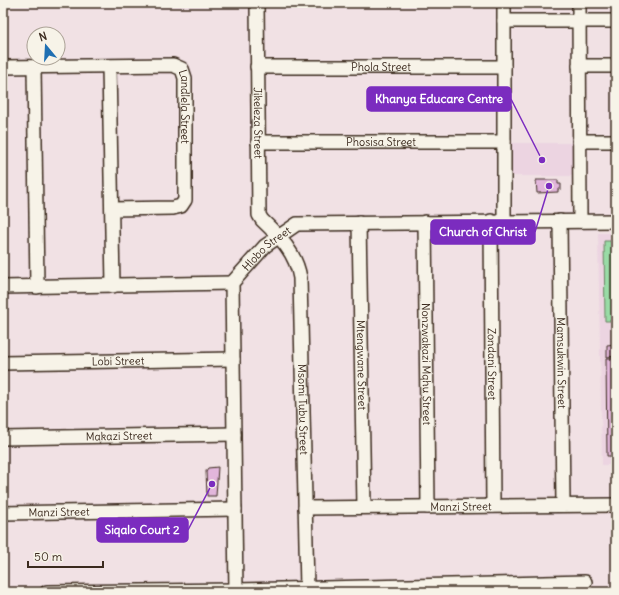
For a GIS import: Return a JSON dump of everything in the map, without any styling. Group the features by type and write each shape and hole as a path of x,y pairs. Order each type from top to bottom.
{"street":[{"name":"Jikeleza Street","path":"257,3 260,215 262,220 278,236"},
{"path":"504,3 504,221"},
{"path":"579,3 580,221"},
{"path":"504,21 616,21"},
{"path":"109,66 113,286"},
{"name":"Landlela Street","path":"3,67 176,66 184,72 185,200 181,206 173,208 112,209"},
{"path":"579,66 616,66"},
{"path":"34,67 36,287"},
{"name":"Phola Street","path":"257,67 504,67"},
{"path":"579,141 616,141"},
{"name":"Phosisa Street","path":"258,142 504,142"},
{"name":"Mamsukwin Street","path":"560,221 563,505"},
{"name":"Hlobo Street","path":"232,283 265,246 297,224 616,221"},
{"name":"Nonzwakazi Mqhu Street","path":"425,222 428,507"},
{"name":"Zondani Street","path":"491,222 493,506"},
{"name":"Mtengwane Street","path":"359,223 364,507"},
{"name":"Msomi Tubu Street","path":"278,236 293,254 300,278 307,588"},
{"path":"3,287 232,283 236,591"},
{"name":"Lobi Street","path":"3,363 233,358"},
{"name":"Makazi Street","path":"3,438 234,434"},
{"name":"Manzi Street","path":"305,508 616,505"},
{"name":"Manzi Street","path":"3,513 235,509"},
{"path":"47,592 236,591 307,588 517,588 585,582"}],"shaded area":[{"path":"512,143 572,143 572,176 512,176"},
{"path":"598,233 616,233 616,465 602,465"}],"green space":[{"path":"604,241 616,241 616,321 605,321"}],"building":[{"path":"536,180 558,180 558,184 561,184 561,189 558,189 558,192 537,193"},
{"path":"616,344 616,356 607,357 607,345"},
{"path":"606,358 616,358 616,456 607,456"},
{"path":"218,467 216,496 207,496 206,471 208,468"}],"place":[{"name":"Khanya Educare Centre","path":"542,160"},
{"name":"Church of Christ","path":"549,186"},
{"name":"Siqalo Court 2","path":"212,484"}]}
